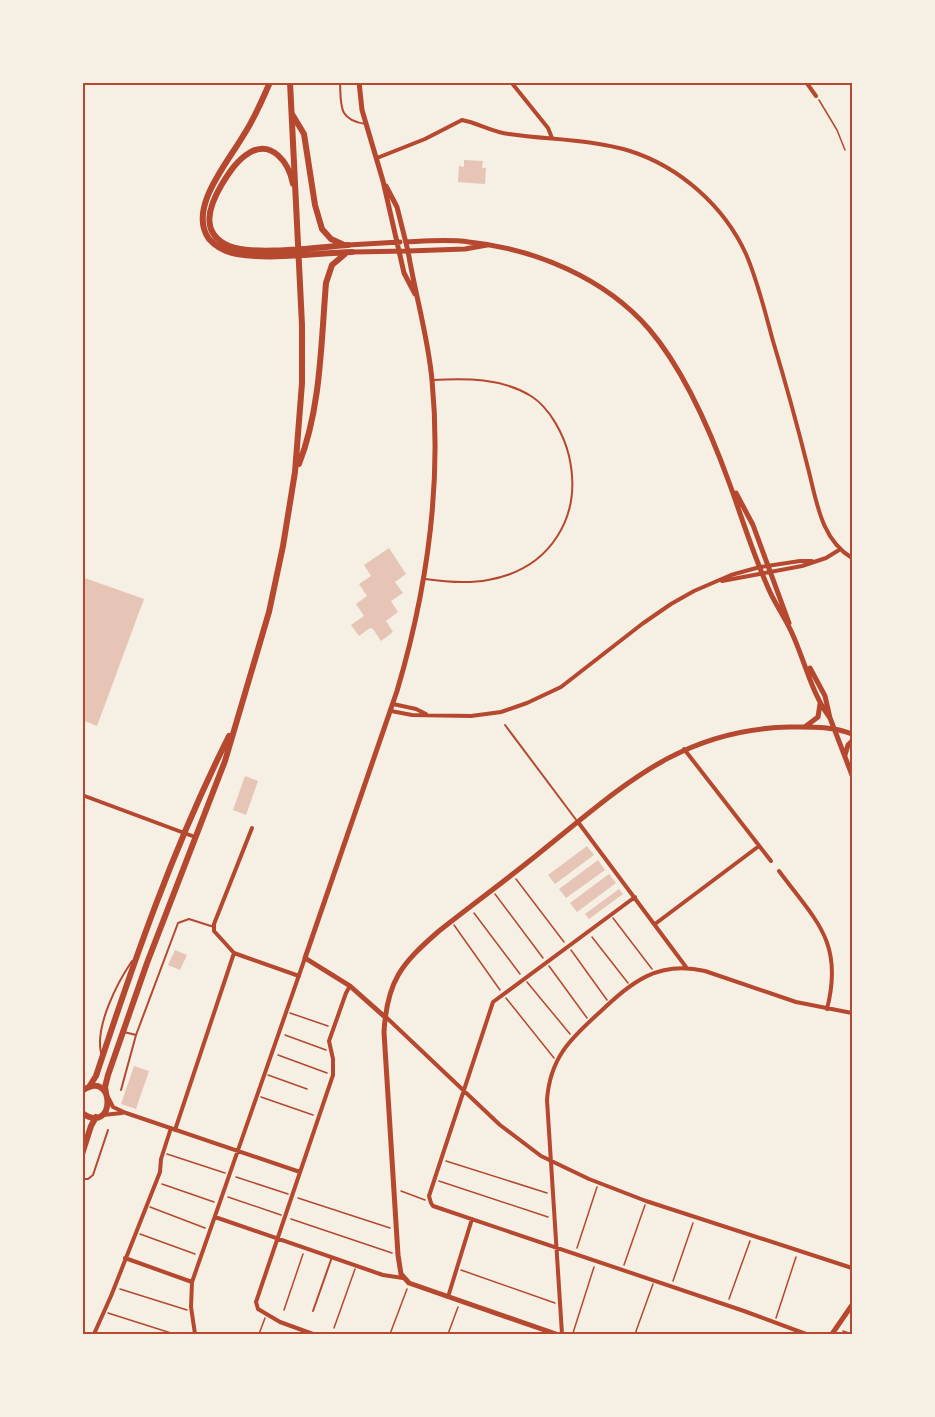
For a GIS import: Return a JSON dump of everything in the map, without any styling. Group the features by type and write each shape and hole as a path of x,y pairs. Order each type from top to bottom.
{"main road":[{"path":"270,82 250,124 208,194 202,213 206,234 219,248 237,254 275,255 350,249"},
{"path":"82,1154 91,1126 107,1109 105,1087 108,1075 225,761 269,612 284,546 296,472 302,394 302,325 290,82"},
{"path":"292,114 304,134 315,205 322,229 331,239 350,249"},
{"path":"297,206 290,171 284,160 270,151 258,150 241,159 227,176 212,203 209,225 211,231 221,242 244,250 350,249"},
{"path":"296,472 312,421 327,277 336,260 350,249"},
{"path":"86,1089 96,1076 170,868 208,780 235,725"},
{"path":"86,1089 98,1088 107,1096"},
{"path":"82,1113 89,1117 99,1116"}],"street":[{"path":"195,1335 191,1311 192,1282 391,711 408,654 424,579 434,492 432,380 415,295 404,273 383,181 366,124 359,82"},
{"path":"511,82 548,128 552,138"},
{"path":"806,82 816,96"},
{"path":"376,158 425,139 462,120 507,134 620,148 665,166 678,174 704,196 732,230 746,253 780,362 819,512 831,539 839,550 852,558"},
{"path":"383,181 397,207 408,251 415,295"},
{"path":"350,249 406,242 462,241 487,245 531,256 578,274 611,295 640,320 657,340 680,375 698,410 730,484 762,570 782,616 825,696 830,718"},
{"path":"350,249 408,251 465,249 487,245"},
{"path":"730,484 748,516 770,568 790,628"},
{"path":"391,711 412,715 453,716 506,711 536,700 576,676 642,624 672,604 720,581 770,568 802,566 826,558 839,550"},
{"path":"804,658 852,775"},
{"path":"805,727 819,716 819,699"},
{"path":"393,704 416,709 426,714"},
{"path":"403,1278 398,1255 385,1017 389,993 401,970 416,951 645,770 684,749 708,740 752,730 834,728 852,734"},
{"path":"844,754 852,741"},
{"path":"684,749 771,861"},
{"path":"82,795 195,837"},
{"path":"578,822 686,967"},
{"path":"252,828 214,927 216,935 234,953 299,976"},
{"path":"655,924 759,846"},
{"path":"779,871 814,916 830,946 832,977 827,1009"},
{"path":"635,897 493,1002 489,1008 465,1091 429,1196 430,1201 434,1206 622,1269 806,1335"},
{"path":"94,1335 156,1182 164,1152 234,953"},
{"path":"305,958 350,986 509,1133 551,1161 598,1183 646,1201 852,1268"},
{"path":"562,1335 548,1086 556,1061 572,1037 629,986 655,972 686,967 705,971 788,1000 852,1013"},
{"path":"313,1335 279,1322 258,1309 256,1302 333,1075 329,1041 350,986"},
{"path":"107,1096 113,1107 126,1113 300,1172"},
{"path":"99,1116 126,1113"},
{"path":"216,1217 383,1275 403,1278 409,1283 556,1335"},
{"path":"448,1297 472,1219"},
{"path":"125,1258 192,1282"},
{"path":"831,1335 852,1305"}],"lane":[{"path":"340,82 343,113 349,120 366,124"},
{"path":"424,579 458,582 486,580 525,567 552,545 564,526 571,507 573,489 567,449 559,430 532,397 510,386 489,381 432,380"},
{"path":"505,725 578,822"},
{"path":"121,1090 136,1035 178,923 189,919 214,927"},
{"path":"123,1031 136,1035"},
{"path":"84,1179 93,1175 108,1130"},
{"path":"313,1311 332,1257"}],"path":[{"path":"816,96 837,130 845,150"},
{"path":"512,874 610,1003"},
{"path":"492,890 590,1021"},
{"path":"470,907 572,1037"},
{"path":"611,915 655,972"},
{"path":"451,922 503,994 556,1061"},
{"path":"588,932 629,986"},
{"path":"286,1012 333,1028"},
{"path":"278,1033 331,1052"},
{"path":"272,1053 333,1075"},
{"path":"264,1074 307,1089"},
{"path":"257,1096 318,1116"},
{"path":"164,1152 397,1230"},
{"path":"442,1159 553,1195"},
{"path":"435,1180 555,1219"},
{"path":"156,1182 220,1204"},
{"path":"575,1253 598,1183"},
{"path":"395,1189 430,1201"},
{"path":"223,1196 398,1255"},
{"path":"622,1269 646,1201"},
{"path":"146,1206 211,1230"},
{"path":"671,1286 695,1216"},
{"path":"135,1232 202,1256"},
{"path":"727,1306 752,1235"},
{"path":"284,1311 305,1248"},
{"path":"775,1323 799,1250"},
{"path":"570,1335 573,1333 597,1261"},
{"path":"334,1328 356,1266"},
{"path":"457,1268 561,1305"},
{"path":"635,1335 655,1281"},
{"path":"390,1335 409,1283"},
{"path":"115,1287 191,1311"},
{"path":"448,1335 460,1301"},
{"path":"104,1312 174,1335"},
{"path":"259,1335 266,1314"},
{"path":"836,1328 852,1334"}],"building":[{"path":"464,160 483,161 482,168 486,168 485,184 458,182 459,166 464,167"},
{"path":"389,548 406,574 395,582 403,593 391,601 398,612 386,621 393,632 381,641 373,629 370,628 359,636 351,625 364,616 356,604 367,596 359,584 371,576 364,565"},
{"path":"82,577 144,599 97,726 82,720"},
{"path":"245,776 258,781 246,815 233,810"},
{"path":"587,846 594,855 555,884 548,875"},
{"path":"598,860 605,870 566,898 559,889"},
{"path":"609,874 616,883 577,912 570,903"},
{"path":"619,889 623,894 589,919 585,914"},
{"path":"175,950 187,955 180,970 168,965"},
{"path":"134,1066 149,1071 136,1109 121,1104"}]}
